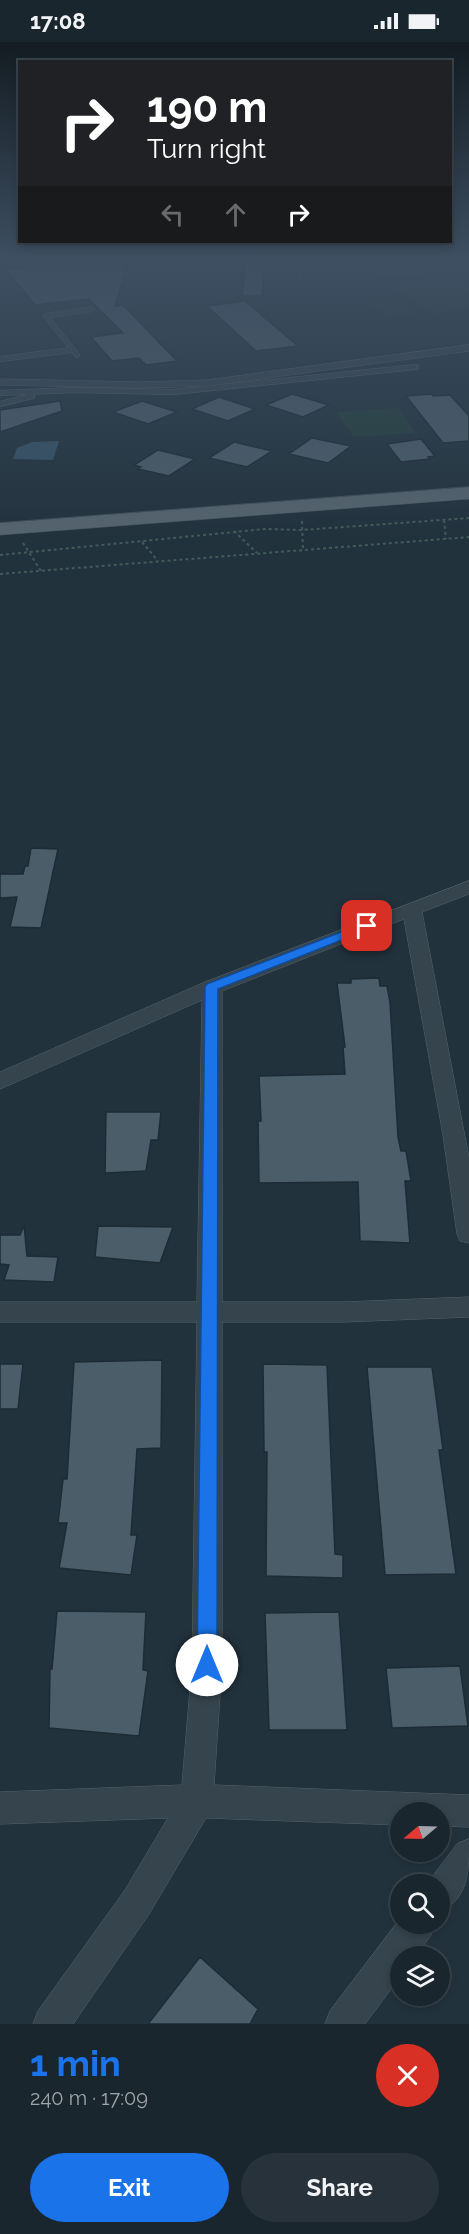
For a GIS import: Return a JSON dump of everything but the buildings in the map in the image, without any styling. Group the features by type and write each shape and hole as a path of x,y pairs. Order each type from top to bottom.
{"main road":[{"path":"9,532 469,493"}],"street":[{"path":"0,376 143,379 202,377 410,350"},
{"path":"0,382 138,385 207,383 450,350"},
{"path":"0,1081 212,987 469,887"},
{"path":"412,908 461,1135 469,1234"},
{"path":"51,2024 137,1902 197,1801 207,1665 212,987"},
{"path":"0,1312 343,1312 469,1307"},
{"path":"0,1808 197,1801 469,1811"},
{"path":"450,1882 469,1856"},
{"path":"344,2024 411,1934"}],"lane":[{"path":"0,359 67,350"},
{"path":"72,350 77,355"},
{"path":"0,393 174,392 416,367"},
{"path":"0,404 54,391"}],"path":[{"path":"301,514 303,550"},
{"path":"0,555 265,529 302,530 469,518"},
{"path":"444,520 446,539"},
{"path":"230,526 257,554"},
{"path":"9,532 31,553 41,571"},
{"path":"136,534 158,562"},
{"path":"0,574 469,537"}],"green space":[{"path":"398,408 416,433 354,437 336,412"}],"water":[{"path":"59,441 53,460 13,459 17,448 32,442"}],"route":[{"path":"207,1665 212,987 367,926"}]}
